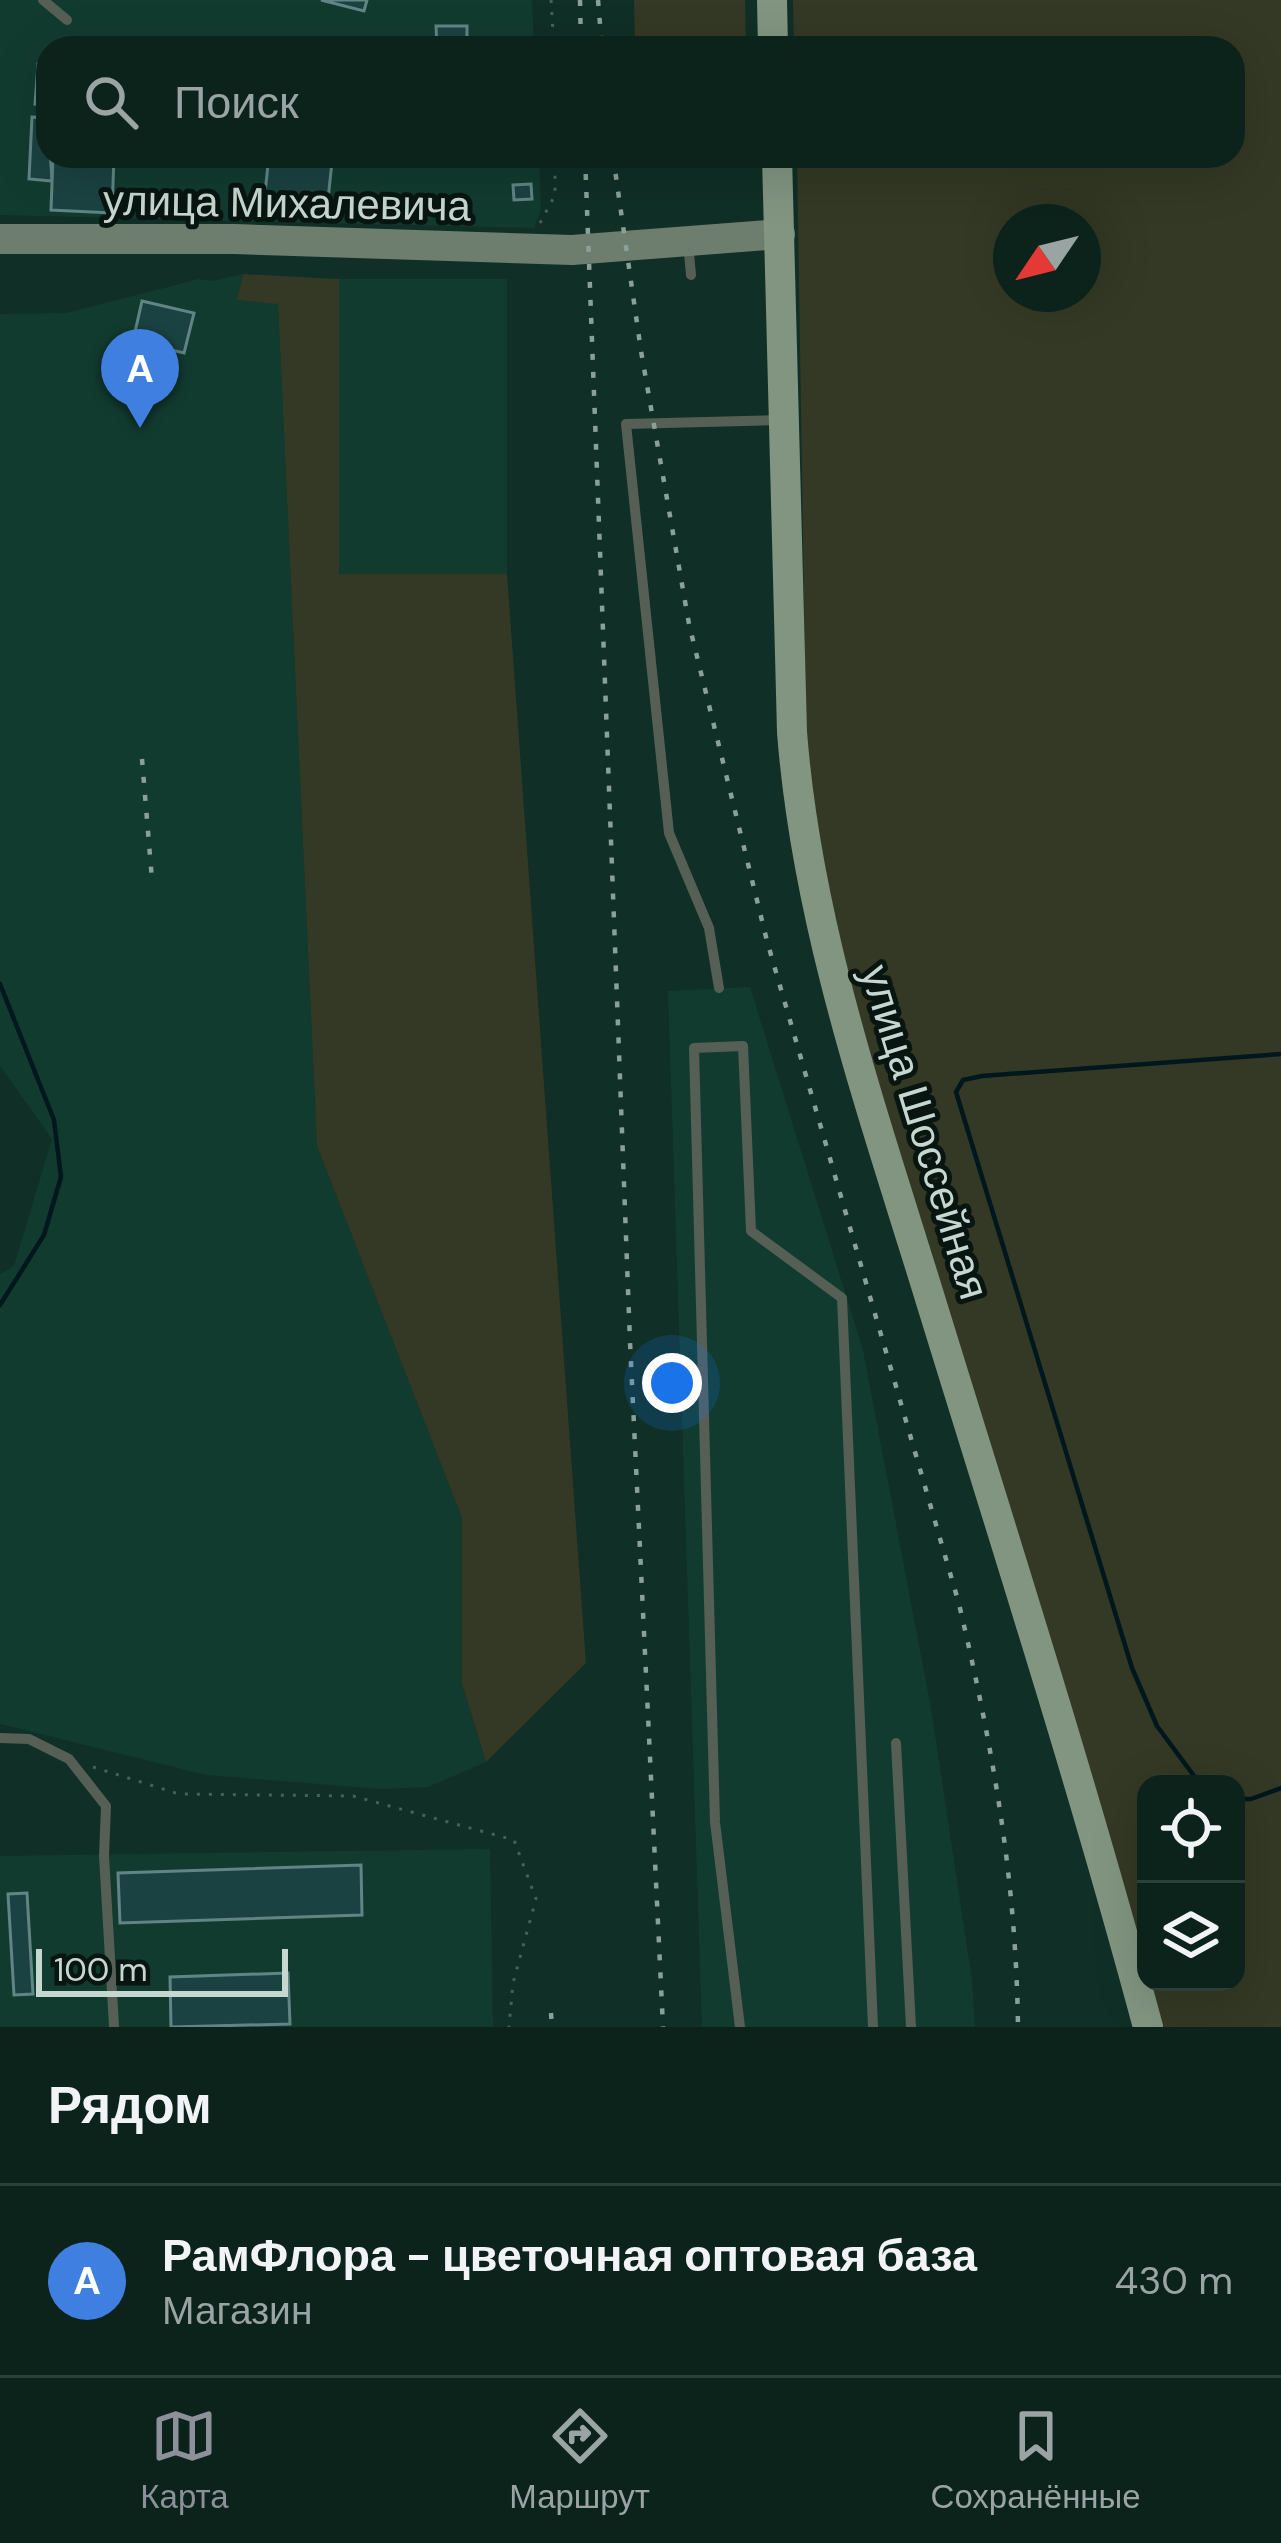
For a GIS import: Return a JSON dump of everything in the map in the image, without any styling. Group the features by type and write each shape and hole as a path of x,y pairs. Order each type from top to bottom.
{"main road":[{"path":"772,0 773,36"},
{"name":"улица Шоссейная","path":"777,168 792,732 810,882 849,1035 1097,1838 1148,2027"},
{"name":"улица Михалевича","path":"0,239 234,238 572,250 780,234"}],"lane":[{"path":"43,0 68,20"},
{"path":"688,243 691,274"},
{"path":"719,988 709,928 669,833 626,424 784,420"},
{"path":"740,2027 715,1822 694,1048 743,1046 751,1231 842,1298 873,2027"},
{"path":"0,1738 28,1739 69,1760 106,1806 104,1856 114,2026"},
{"path":"896,1743 911,2027"}],"path":[{"path":"551,0 553,36"},
{"path":"524,250 555,194 555,168"},
{"path":"69,1760 179,1794 353,1796 514,1840 536,1899 514,1983 509,2027"}],"shaded area":[{"path":"0,0 532,0 534,36 36,36 36,168 539,168 541,210 534,228 0,215"},
{"path":"634,0 745,0 746,36 635,36"},
{"path":"793,0 1281,0 1281,2027 1162,2027 1152,1991 1245,1991 1245,1775 1137,1775 1137,1938 858,1024 819,864 806,730 797,168 1245,168 1245,36 794,36"},
{"path":"243,274 238,300 278,303 317,1146 462,1518 462,1684 486,1762 428,1787 380,1789 206,1775 0,1724 0,1274 14,1266 52,1139 0,1066 0,314 66,313 199,279"},
{"path":"243,274 339,279 339,574 507,574 586,1663 486,1762 462,1684 462,1518 317,1146 278,304 237,300"},
{"path":"339,279 507,279 507,574 339,574"},
{"path":"750,987 863,1350 931,1708 975,2027 702,2027 668,991"},
{"path":"490,1849 493,2027 0,2027 0,1856"}],"building":[{"path":"321,0 367,0 364,11"},
{"path":"436,26 467,26 467,36 436,36"},
{"path":"32,117 36,117 36,168 51,168 52,181 29,179"},
{"path":"53,168 114,168 112,213 51,210"},
{"path":"268,168 331,168 326,218 263,211"},
{"path":"531,184 532,199 514,200 513,185"},
{"path":"142,301 194,313 184,353 133,341"},
{"path":"361,1865 362,1915 120,1923 118,1873"},
{"path":"27,1893 33,1994 14,1995 8,1894"},
{"path":"288,1973 290,2024 171,2027 170,1977"}],"waterway":[{"path":"0,984 54,1120 61,1177 44,1235 0,1305"},
{"path":"1193,1775 1157,1726 1132,1668 956,1092 963,1080 982,1076 1281,1054"},
{"path":"1245,1799 1281,1788"}],"railway":[{"path":"580,0 581,36"},
{"path":"598,0 601,36"},
{"path":"585,168 630,1342 663,2027"},
{"path":"615,168 689,624 767,941 971,1658 1007,1866 1018,2027"},
{"path":"142,759 152,880"},
{"path":"551,2013 552,2027"}],"place":[{"name":"РамФлора - цветочная оптовая база","path":"140,428"}]}
